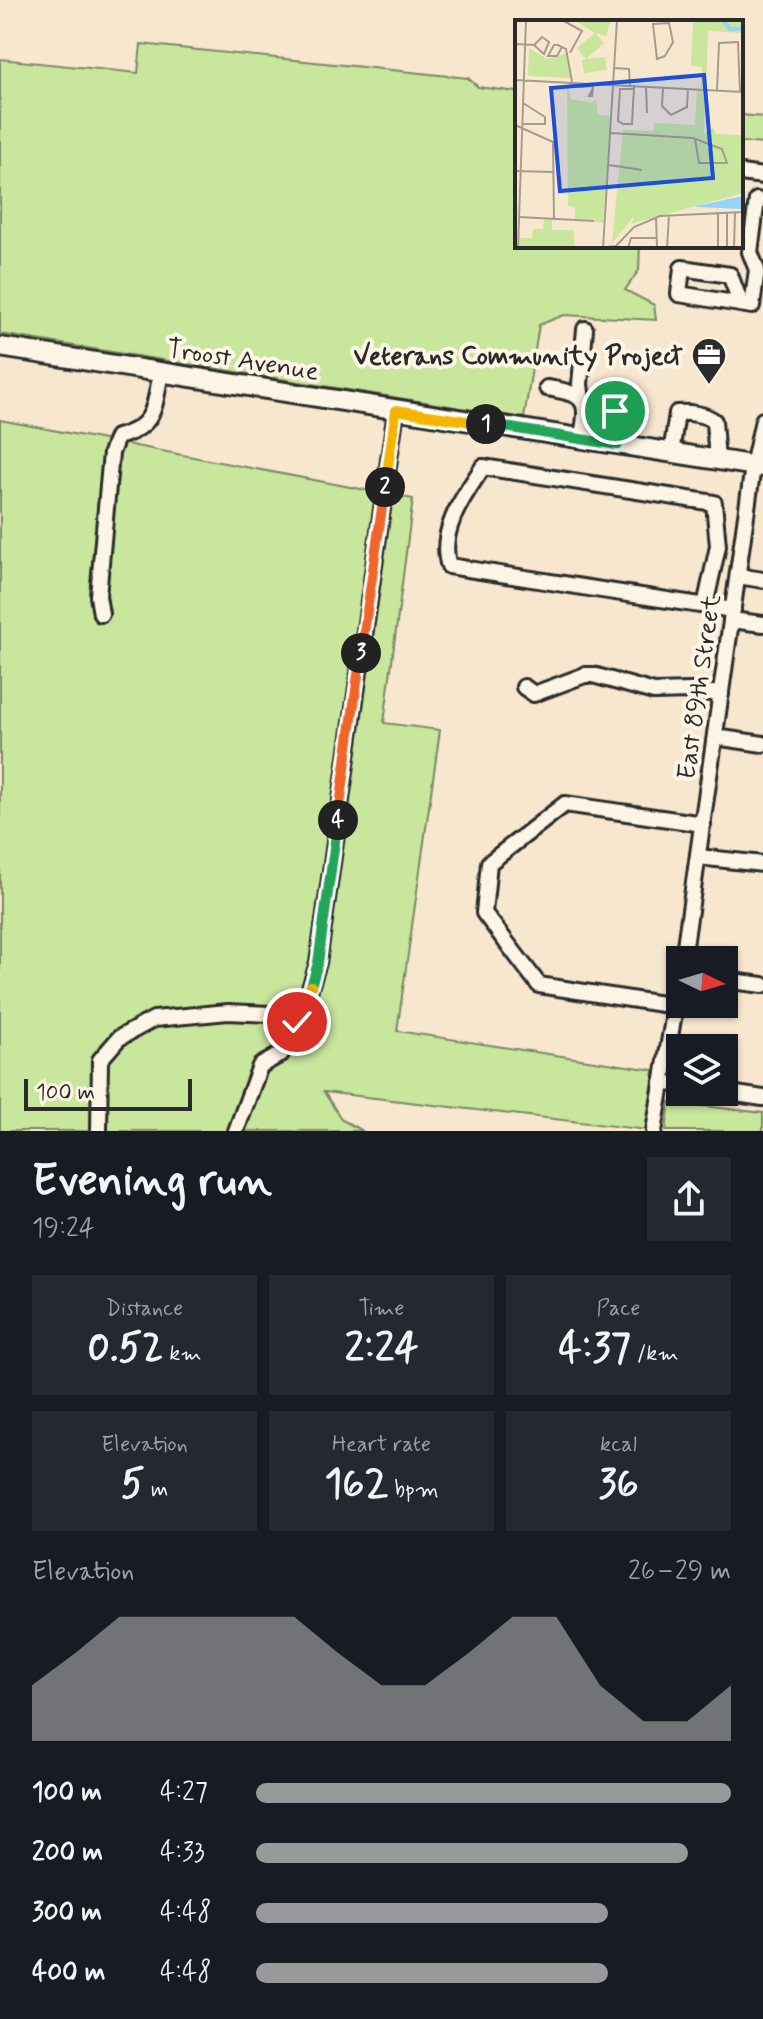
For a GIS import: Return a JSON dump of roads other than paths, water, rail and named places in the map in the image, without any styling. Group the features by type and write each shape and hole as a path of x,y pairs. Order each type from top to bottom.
{"main road":[{"name":"Troost Avenue","path":"0,347 758,466"}],"street":[{"path":"743,173 763,176"},
{"path":"741,304 752,306 757,270 745,248 754,208"},
{"path":"581,440 587,416 580,384 585,329"},
{"path":"101,614 98,596 111,453 117,437 135,432 149,421 161,372"},
{"path":"547,388 572,391 582,401 612,405 618,420 618,445"},
{"path":"236,1131 260,1066 281,1054 297,1022 318,963 396,410"},
{"path":"671,454 677,413 694,414 714,421 717,460"},
{"name":"East 89th Street","path":"685,946 763,420"},
{"path":"705,606 718,546 714,503 483,467 457,507 445,554 449,566 705,606 763,624"},
{"path":"738,576 763,580"},
{"path":"524,687 534,694 585,675 593,675 654,692 721,694"},
{"path":"715,737 763,744"},
{"path":"666,1005 539,985 484,913 489,863 565,804 703,824"},
{"path":"698,857 763,864"},
{"path":"738,982 763,985"},
{"path":"99,1131 100,1060 119,1038 154,1019 228,1012 269,1014 297,1022"},
{"path":"654,1131 673,1018"},
{"path":"662,1082 666,1083"},
{"path":"738,1094 763,1098"}],"place":[{"name":"Veterans Community Project","path":"709,386"}]}
